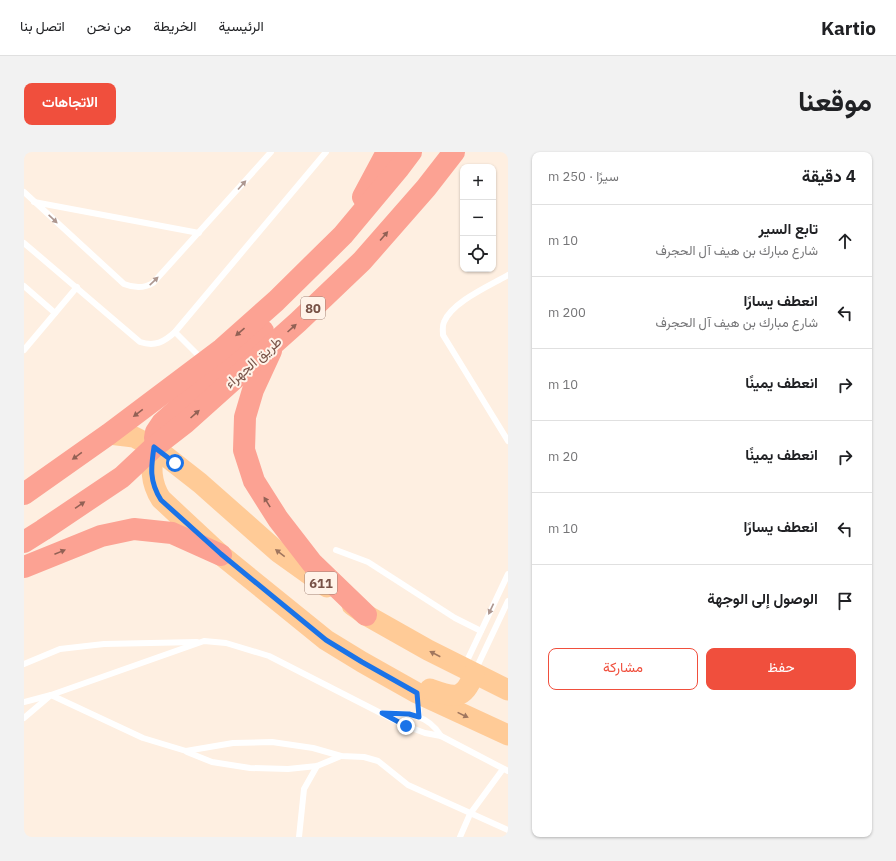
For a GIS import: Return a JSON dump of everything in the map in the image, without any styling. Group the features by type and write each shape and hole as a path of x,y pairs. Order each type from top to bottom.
{"highway":[{"path":"343,235 387,152"},
{"name":"80","path":"24,494 110,434 222,349 276,301 343,235 400,168 411,152"},
{"name":"طريق الجهراء","path":"166,428 274,344 362,261 426,188 454,152"},
{"path":"24,542 122,478 154,447 156,432 166,428 280,314 297,292 310,267"},
{"path":"274,344 253,390 245,417 244,450 254,481 278,519 312,563 366,615"},
{"path":"24,567 101,536 134,529 172,533 221,554"}],"main road":[{"name":"611","path":"110,434 134,436 154,447 200,483 278,552 366,615 469,671 508,690"},
{"path":"154,447 151,476 157,493 166,505 221,554 326,640 413,690 508,735"},
{"path":"413,690 423,688 445,695 459,695 469,686 469,671"}],"lane":[{"path":"24,192 124,284 132,287 147,287 153,283 271,152"},
{"path":"24,243 78,287 140,342 156,344 167,339 175,332 326,152"},
{"path":"34,202 198,232"},
{"path":"508,275 449,312 443,324 443,335 450,348 508,442"},
{"path":"24,286 55,313"},
{"path":"24,350 78,287"},
{"path":"175,332 205,361"},
{"path":"501,429 508,426"},
{"path":"336,550 368,562 455,618 481,631"},
{"path":"469,671 481,631 508,574"},
{"path":"469,671 508,601"},
{"path":"24,664 60,649 104,644 204,641 226,643 269,656 406,726 425,733 441,736 505,770 470,814 460,837"},
{"path":"24,702 50,695 204,641"},
{"path":"413,690 419,717"},
{"path":"24,718 50,695"},
{"path":"50,695 143,738 186,751 212,762 250,768 288,769 317,766 341,756"},
{"path":"382,713 409,714 419,717 436,727 441,736"},
{"path":"186,751 233,743 272,742 313,748 341,756 364,757 378,761 408,785 508,830"},
{"path":"299,837 304,789 317,766"}],"route":[{"path":"175,463 154,447 151,476 161,500 221,554 326,640 417,693 419,717 409,714 382,713 406,726"}]}
